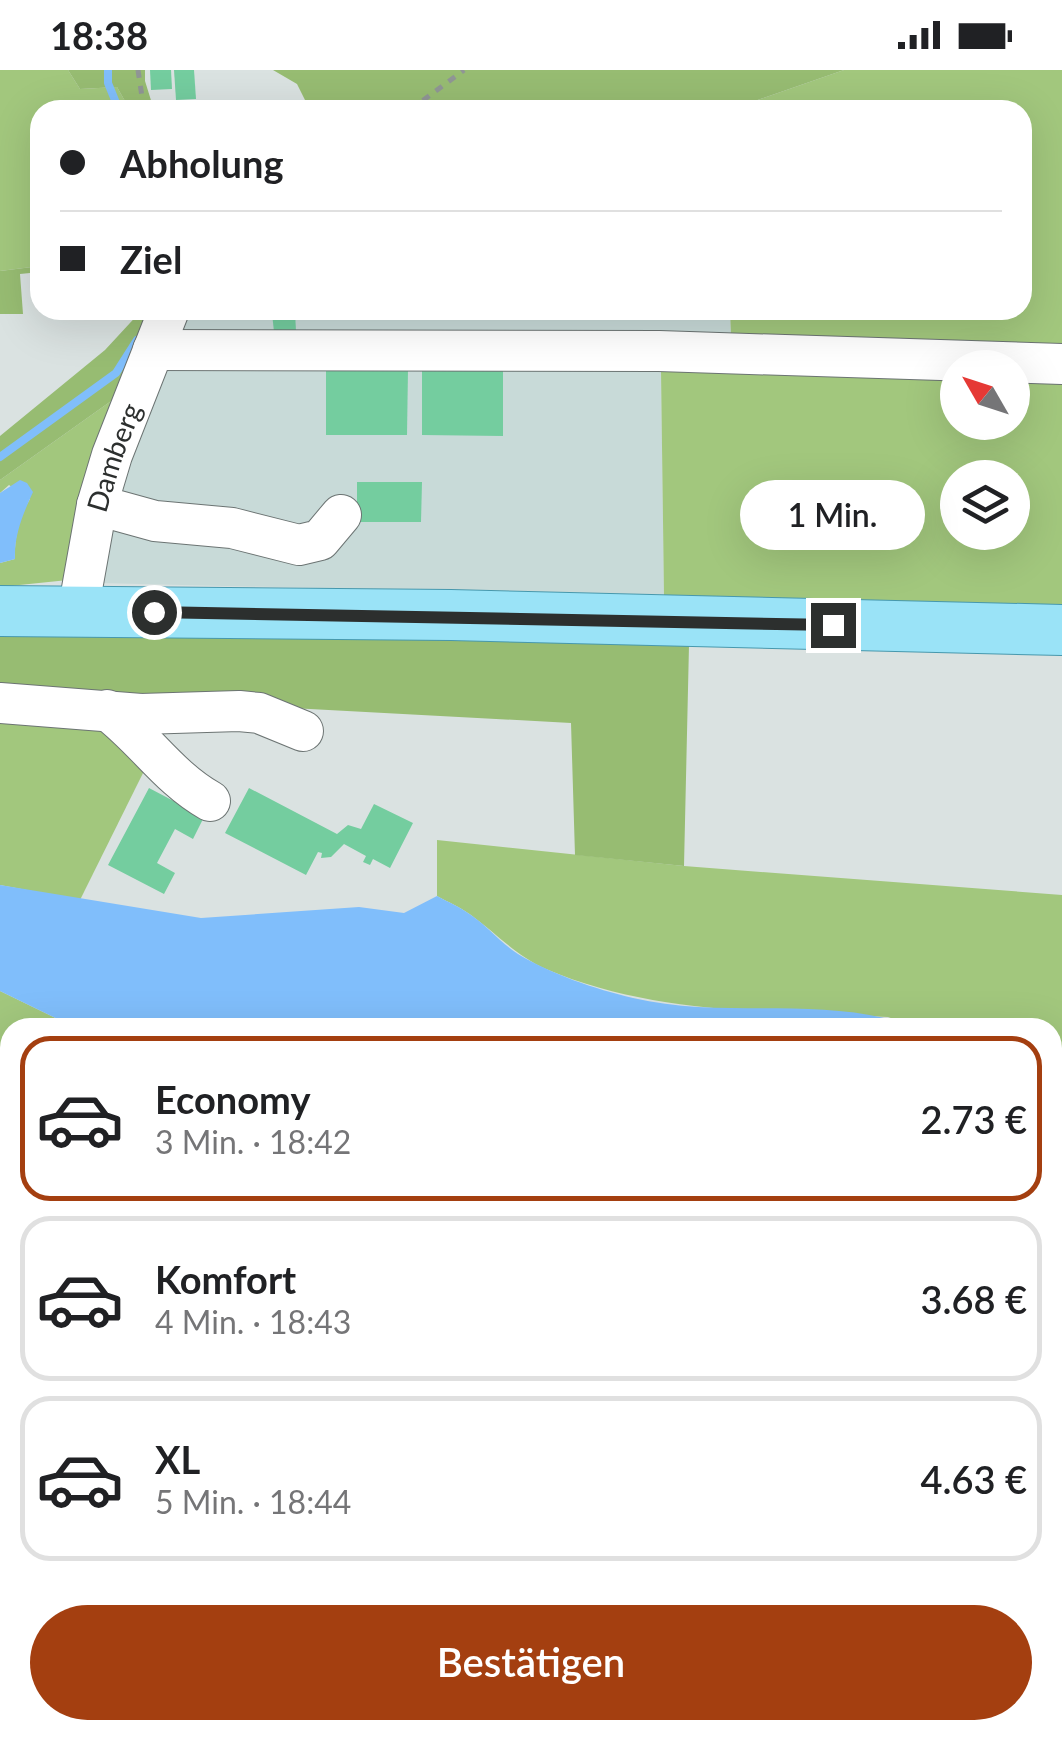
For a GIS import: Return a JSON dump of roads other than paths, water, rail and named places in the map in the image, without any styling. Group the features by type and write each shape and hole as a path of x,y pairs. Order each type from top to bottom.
{"main road":[{"path":"0,612 451,616 1062,630"}],"street":[{"name":"Damberg","path":"78,611 97,505 112,454 165,320"},
{"path":"153,350 660,351 1062,364"},
{"path":"97,505 155,521 232,528 300,545 320,540 341,515"},
{"path":"0,703 140,714 205,710 259,713 303,731"},
{"path":"108,710 177,779 210,801"}],"water":[{"path":"20,480 33,492 18,533 15,559 0,563 0,493"},
{"path":"0,885 201,918 359,907 404,913 437,896 471,915 531,961 619,994 668,1004 810,1009 884,1018 56,1018 0,991"}],"waterway":[{"path":"108,70 115,100"},
{"path":"0,457 116,373 137,340"}]}
